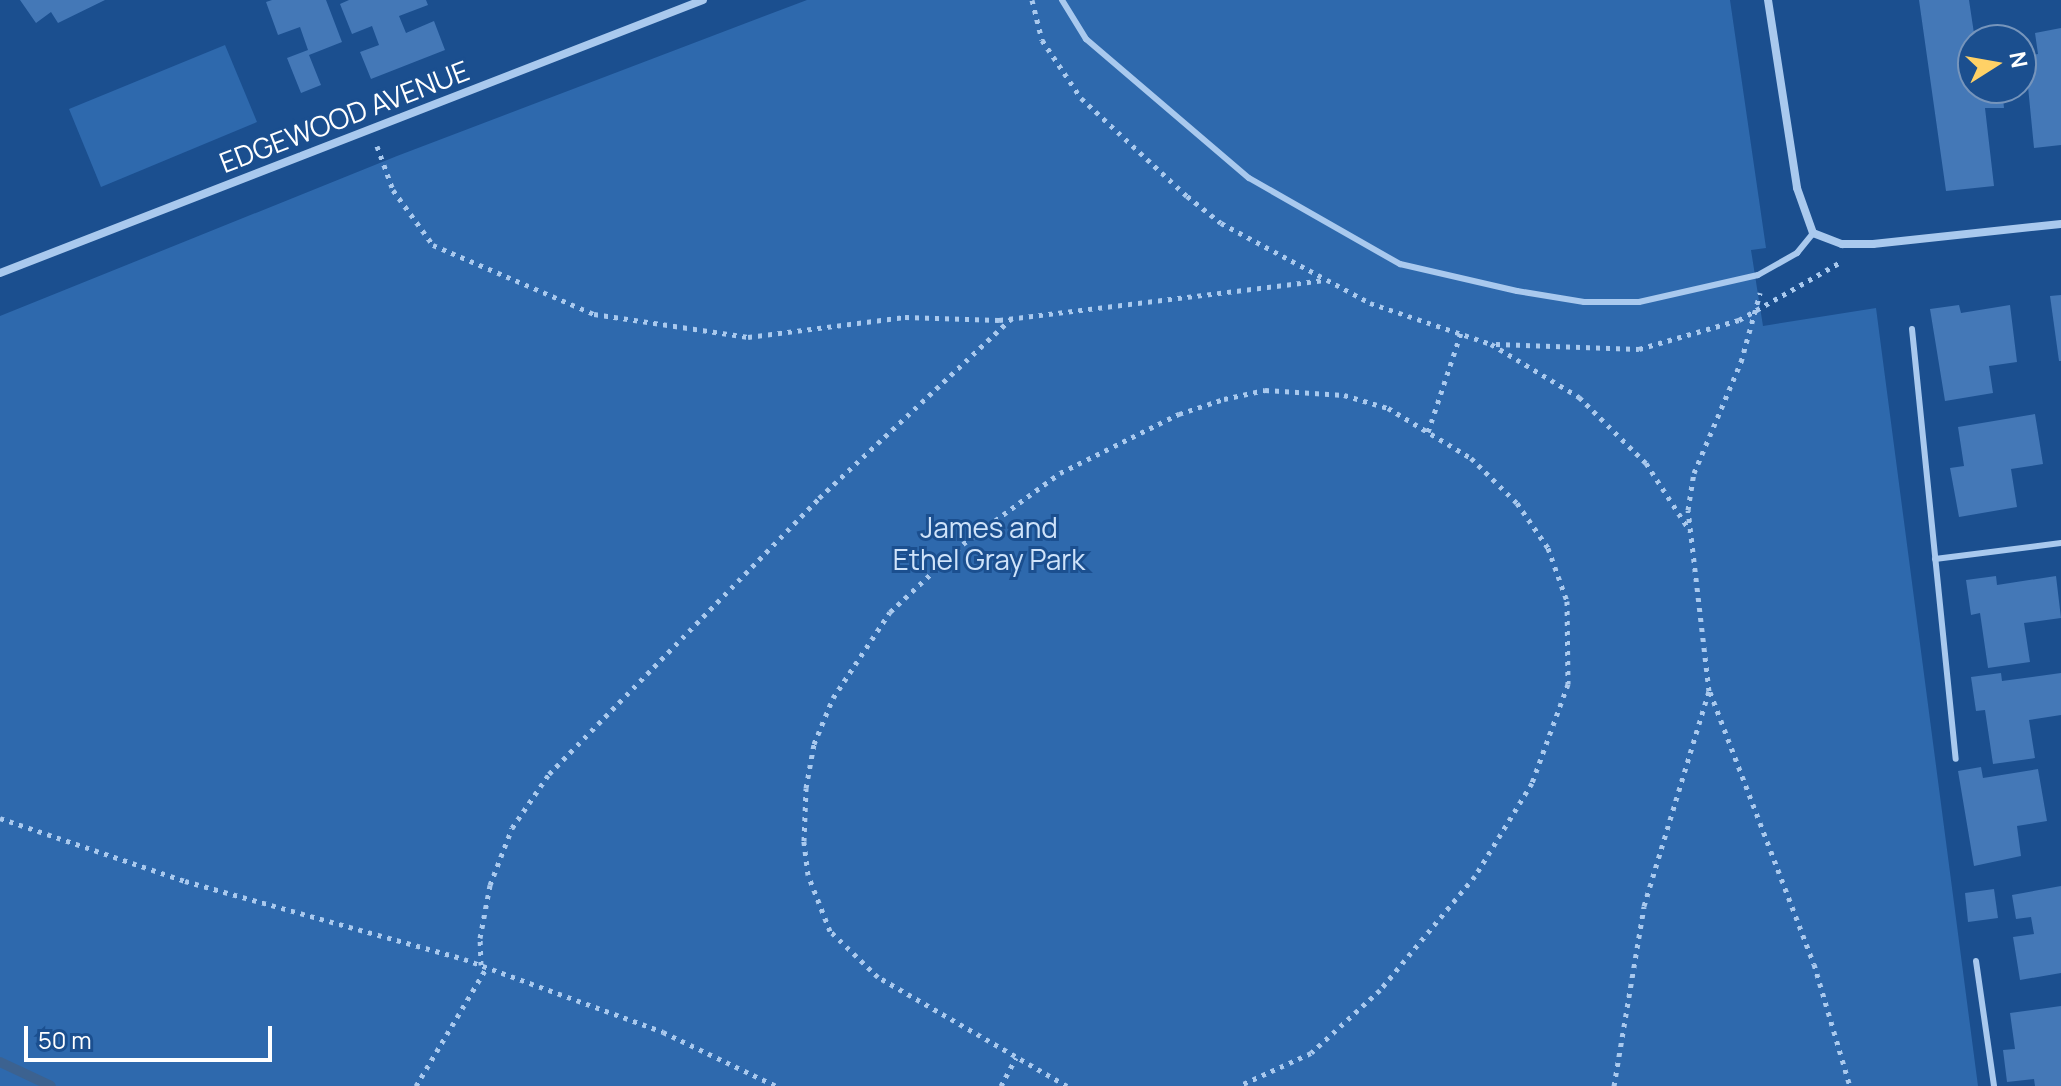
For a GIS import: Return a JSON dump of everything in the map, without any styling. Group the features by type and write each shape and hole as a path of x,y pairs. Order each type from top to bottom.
{"street":[{"name":"EDGEWOOD AVENUE","path":"0,273 703,0"},
{"path":"1768,0 1797,188 1813,233 1842,244 1873,244 2061,224"}],"lane":[{"path":"1062,0 1086,39 1238,169 1293,207 1400,264 1453,280 1584,302 1639,302 1758,275 1797,253 1813,233"},
{"path":"1912,329 1956,759"},
{"path":"1935,559 2061,543"},
{"path":"1976,961 1994,1086"}],"path":[{"path":"1032,0 1042,40 1081,98 1221,223 1370,303 1491,344 1600,412 1646,463 1690,531"},
{"path":"371,130 393,190 433,245 594,314 748,337 905,317 1013,318 1325,280"},
{"path":"1491,344 1639,349 1739,320 1873,244"},
{"path":"1758,275 1757,314 1694,473 1690,531 1709,691 1814,964 1850,1086"},
{"path":"416,1086 484,966 480,938 490,885 512,828 549,774 819,498 1013,318"},
{"path":"1428,432 1461,333"},
{"path":"1067,1086 878,977 830,931 808,875 806,788 814,744 833,698 890,612 963,544 1060,473 1179,414 1265,390 1301,390 1388,408 1471,458 1517,503 1548,548 1567,601 1568,684 1532,783 1475,876 1380,990 1311,1053 1239,1086"},
{"path":"1614,1086 1644,906 1709,691"},
{"path":"0,818 185,881 484,966 663,1032 776,1086"},
{"path":"1001,1086 1016,1058"}],"green space":[{"name":"James and Ethel Gray Park","path":"807,0 1730,0 1766,248 1751,250 1763,326 1876,308 1978,1086 0,1086 0,316 397,156"},
{"path":"225,45 257,122 101,187 69,109"}],"building":[{"path":"20,0 105,0 58,23 51,12 36,23"},
{"path":"326,0 342,42 309,55 321,85 301,93 287,58 308,50 300,27 278,35 266,2"},
{"path":"349,0 426,0 428,5 399,16 406,33 434,21 445,50 371,79 360,52 379,45 372,26 352,34 340,4"},
{"path":"1919,0 1969,0 1973,24 1957,24 1957,104 2004,104 2004,108 1985,108 1994,186 1946,191"},
{"path":"2061,28 2061,145 2034,148 2030,104 2037,104 2037,33"},
{"path":"2061,295 2061,361 2059,361 2050,296"},
{"path":"1959,305 1961,313 2010,305 2017,362 1989,366 1993,393 1945,401 1930,309"},
{"path":"2035,414 2043,464 2011,469 2017,507 1959,517 1950,468 1964,466 1958,427"},
{"path":"1996,576 1997,585 2056,576 2061,618 2024,623 2030,662 1988,668 1980,613 1971,615 1966,580"},
{"path":"2001,673 2002,681 2061,673 2061,715 2029,720 2035,758 1993,764 1985,710 1976,711 1971,677"},
{"path":"1981,767 1983,778 2038,769 2047,821 2017,826 2021,856 1974,866 1958,771"},
{"path":"2061,886 2061,973 2020,980 2013,937 2034,934 2031,917 2016,919 2012,895"},
{"path":"1994,889 1998,918 1968,922 1965,893"},
{"path":"2061,1006 2061,1086 2035,1086 2034,1079 2007,1082 2003,1050 2015,1049 2010,1013"}],"waterway":[{"path":"0,1062 51,1086"}]}
